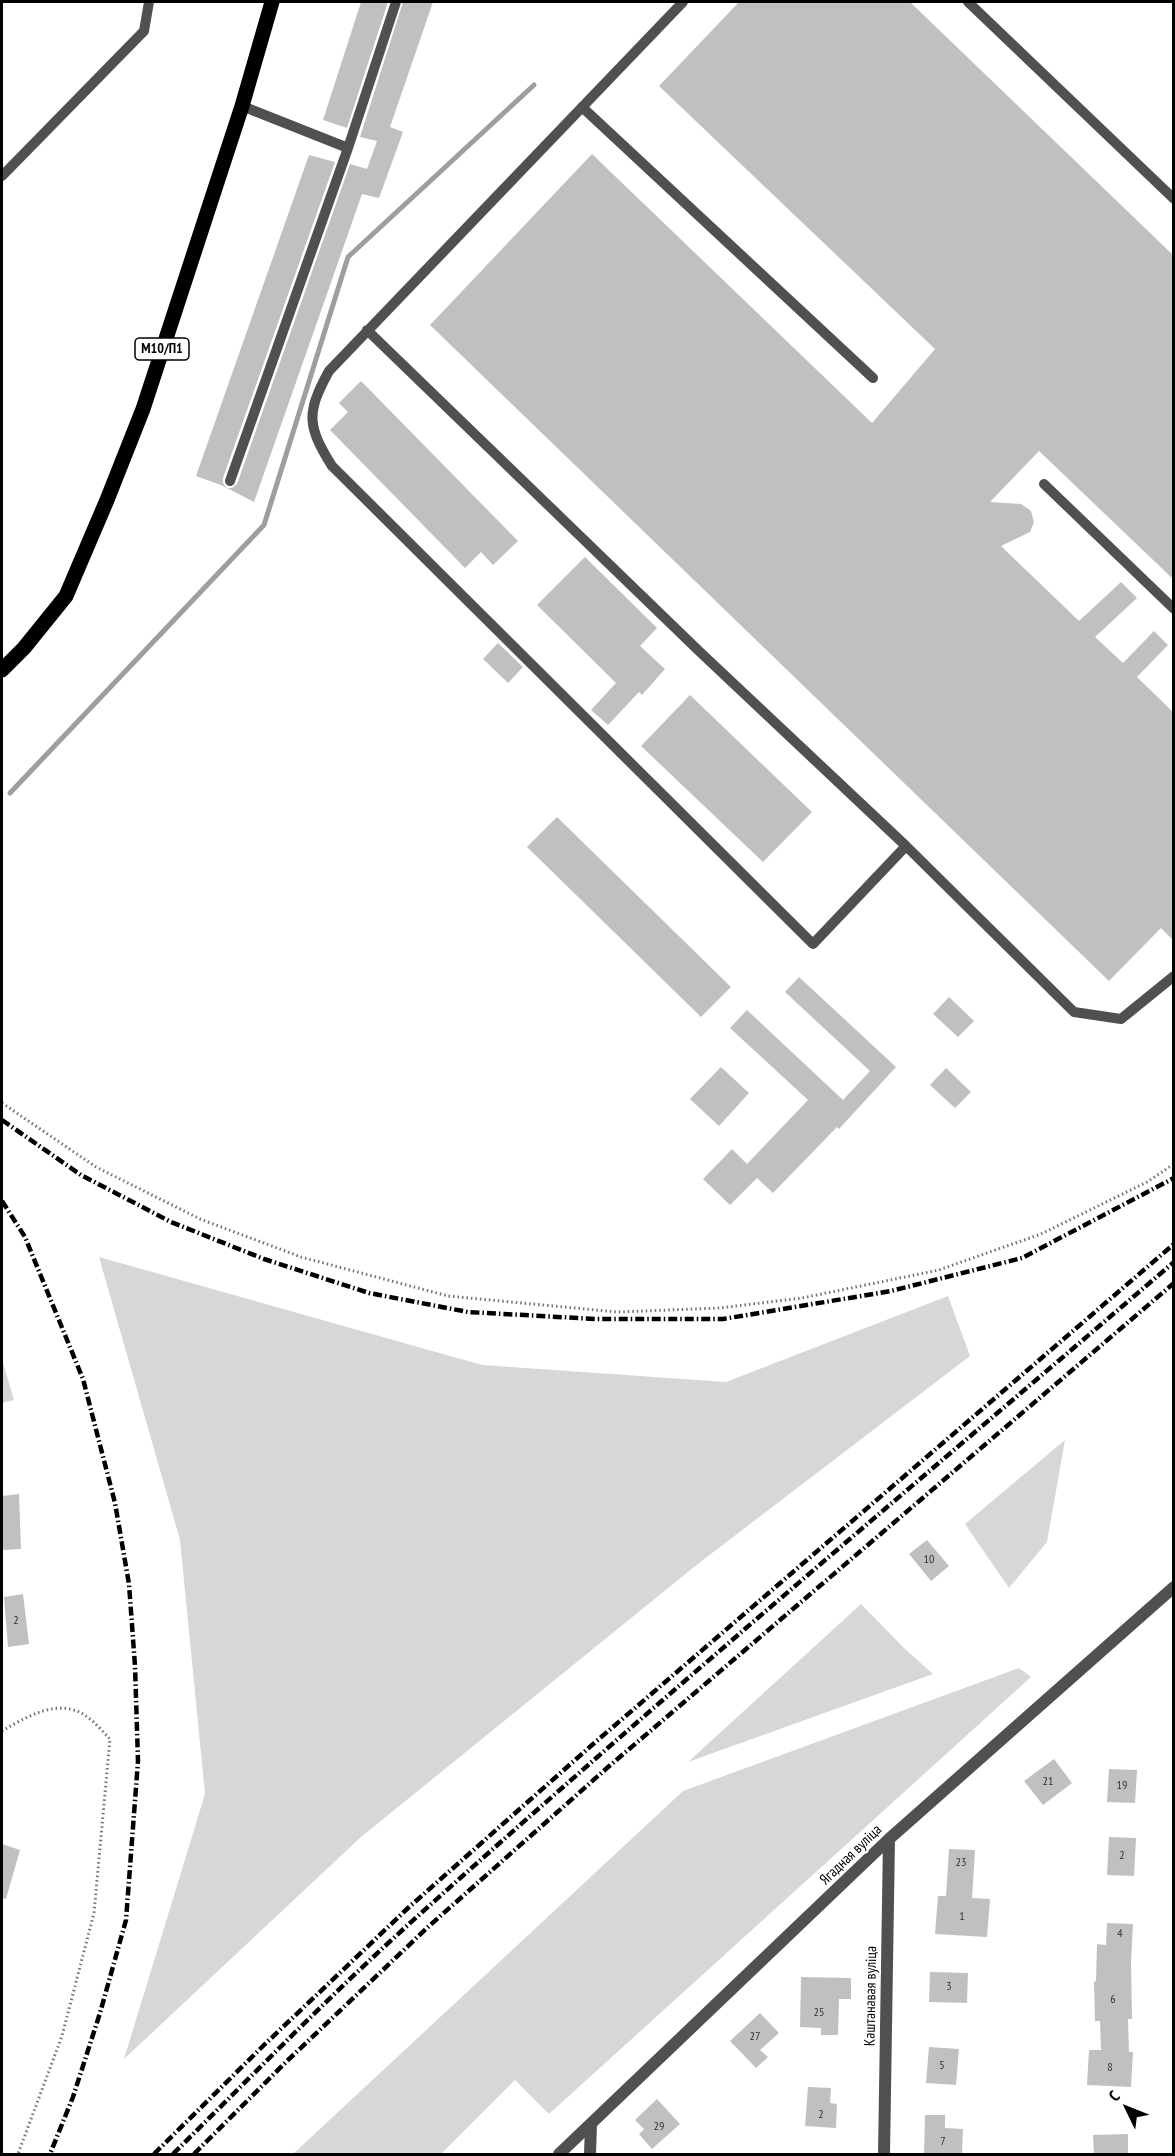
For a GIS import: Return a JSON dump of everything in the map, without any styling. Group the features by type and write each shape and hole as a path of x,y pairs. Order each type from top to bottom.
{"main road":[{"name":"М10/П1","path":"2,670 24,648 66,596 143,408 242,106 272,2"}],"street":[{"name":"Ягадная вуліца","path":"559,2154 889,1839 1173,1587"},
{"name":"Каштанавая вуліца","path":"884,2154 889,1839"},
{"path":"590,2154 591,2124"}],"lane":[{"path":"2,177 144,31 149,2"},
{"path":"230,481 348,148 396,2"},
{"path":"683,2 329,371 316,395 312,420 316,440 332,466 813,944 906,846"},
{"path":"968,2 1173,199"},
{"path":"242,106 348,148"},
{"path":"582,107 873,378"},
{"path":"367,330 700,652 906,846 1074,1012 1121,1019 1173,976"},
{"path":"1044,484 1173,609"}],"path":[{"path":"2,1103 96,1167 200,1219 301,1257 448,1296 617,1312 720,1308 801,1298 939,1270 1041,1234 1146,1182 1173,1164"},
{"path":"2,1731 22,1719 58,1706 85,1715 110,1739 93,1913 62,2036 18,2154"}],"shaded area":[{"path":"99,1257 482,1365 726,1382 948,1296 970,1356 699,1563 361,1837 124,2059 205,1794 180,1540"},
{"path":"2,1359 14,1400 2,1403"},
{"path":"1065,1440 1047,1542 1009,1588 965,1524"},
{"path":"861,1604 933,1674 688,1762"},
{"path":"1019,1668 1031,1677 549,2114 515,2080 441,2154 293,2154 683,1791"}],"building":[{"path":"361,2 388,2 347,128 323,120"},
{"path":"403,2 433,2 390,127 403,132 379,198 362,194 254,502 221,485 196,476 309,155 335,162 223,478 223,483 227,488 232,488 237,484 350,164 367,169 377,141 360,137"},
{"path":"739,2 910,2 1173,255 1173,579 1039,451 990,502 1021,504 1031,511 1034,522 1030,532 1001,546 1079,621 1121,582 1137,598 1095,637 1123,663 1154,631 1168,645 1137,677 1173,712 1173,940 1161,928 1109,981 430,325 592,154 872,423 935,349 659,86"},
{"path":"361,381 518,541 493,565 481,552 465,568 330,430 348,412 339,403"},
{"path":"585,557 657,628 640,646 665,669 642,695 639,692 608,725 591,710 616,683 537,605"},
{"path":"498,643 523,667 508,683 483,659"},
{"path":"690,695 812,812 763,862 641,746"},
{"path":"557,817 731,987 701,1017 527,847"},
{"path":"799,977 896,1067 839,1129 837,1127 773,1193 757,1178 730,1205 703,1179 732,1149 747,1164 808,1100 730,1028 747,1010 843,1100 870,1071 785,992"},
{"path":"949,997 974,1021 958,1037 933,1014"},
{"path":"721,1067 749,1093 719,1126 690,1099"},
{"path":"946,1068 971,1092 955,1108 930,1085"},
{"path":"19,1494 21,1549 2,1550 2,1496"},
{"path":"927,1540 949,1566 931,1581 909,1554"},
{"path":"23,1594 29,1644 8,1647 4,1597"},
{"path":"1054,1759 1072,1783 1043,1805 1024,1781"},
{"path":"1109,1769 1137,1770 1135,1803 1107,1802"},
{"path":"1109,1837 1136,1838 1134,1876 1107,1875"},
{"path":"2,1844 20,1850 6,1899 2,1898"},
{"path":"949,1849 975,1850 972,1898 990,1899 987,1937 935,1934 938,1896 946,1896"},
{"path":"1107,1923 1133,1924 1132,2019 1128,2019 1129,2052 1133,2052 1131,2087 1087,2085 1089,2050 1101,2050 1100,2021 1095,2021 1094,1982 1096,1981 1097,1944 1106,1945"},
{"path":"930,1972 968,1973 967,2003 929,2002"},
{"path":"801,1977 851,1978 851,1999 839,1999 838,2035 821,2035 821,2028 800,2027"},
{"path":"760,2013 779,2033 760,2050 768,2057 756,2068 730,2041"},
{"path":"929,2047 959,2049 956,2085 926,2083"},
{"path":"808,2087 831,2088 830,2103 837,2104 836,2128 805,2126"},
{"path":"657,2099 680,2124 652,2149 639,2134 644,2129 635,2120"},
{"path":"925,2115 945,2115 945,2128 963,2129 962,2154 924,2154"},
{"path":"1128,2134 1128,2154 1094,2154 1093,2135"}],"waterway":[{"path":"10,793 264,525 348,257 534,85"}],"railway":[{"path":"2,1120 81,1175 171,1222 264,1259 369,1293 468,1312 596,1319 723,1319 891,1291 1022,1258 1174,1178"},
{"path":"2,1201 25,1237 83,1379 115,1503 129,1584 135,1666 138,1761 126,1920 73,2097 50,2154"},
{"path":"154,2154 408,1908 592,1745 1174,1244"},
{"path":"173,2154 356,1973 512,1832 1174,1262"},
{"path":"194,2154 286,2062 428,1927 607,1768 1174,1283"}]}
